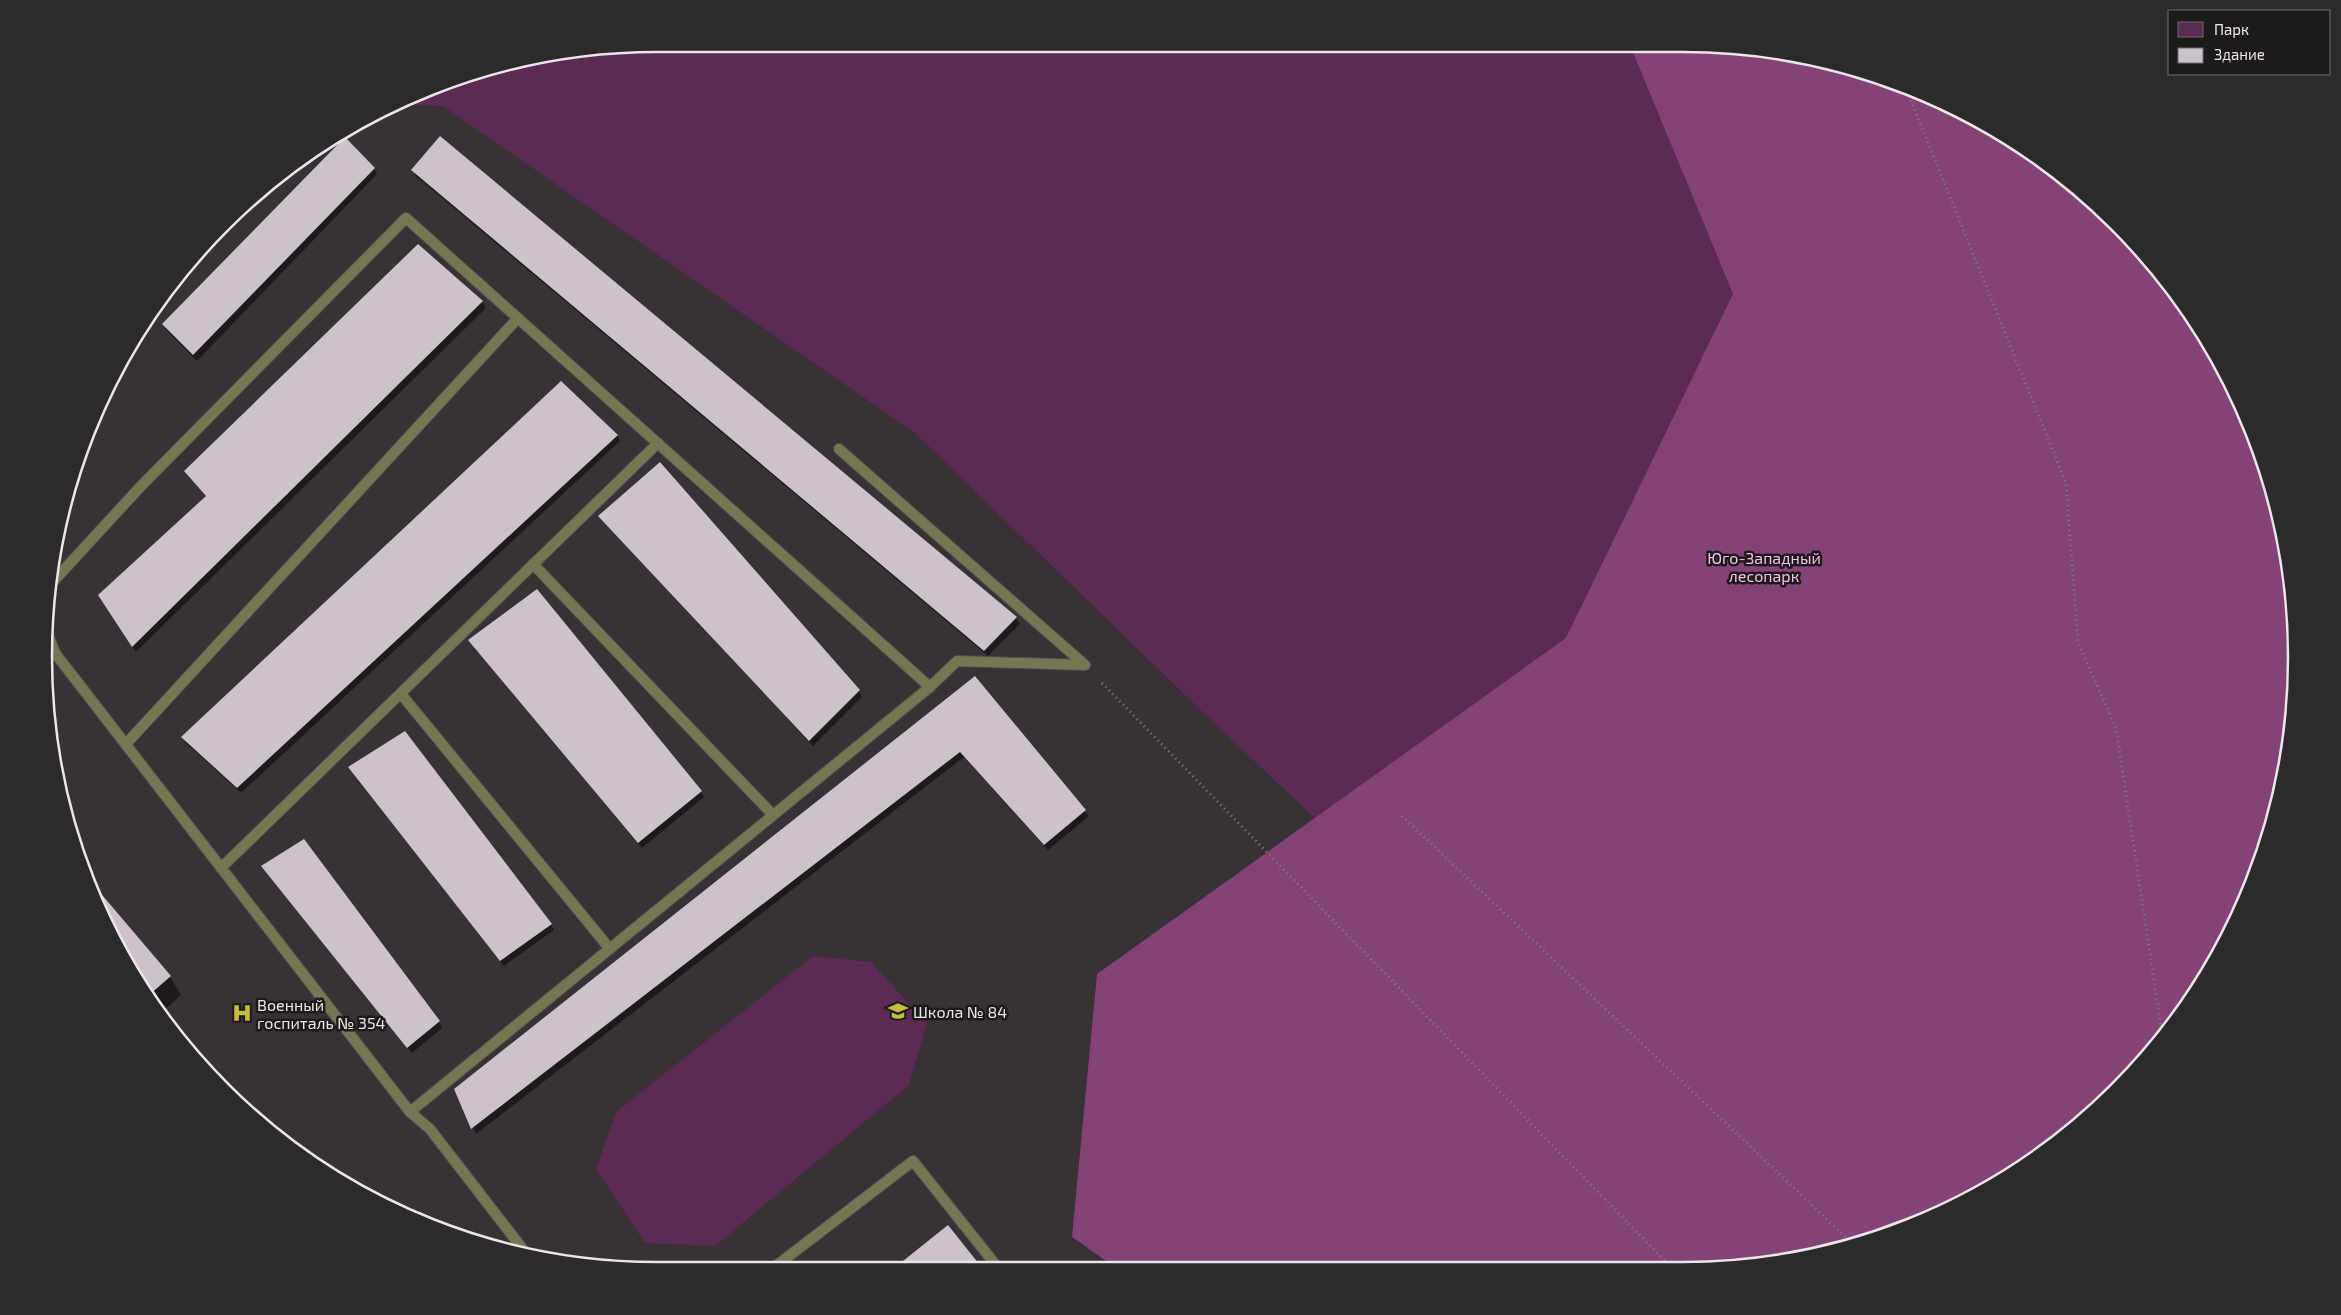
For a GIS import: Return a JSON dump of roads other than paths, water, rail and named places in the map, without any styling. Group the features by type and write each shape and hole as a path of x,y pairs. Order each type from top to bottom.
{"lane":[{"path":"58,576 142,485 406,218 930,687"},
{"path":"126,744 518,318"},
{"path":"221,868 658,443"},
{"path":"410,1112 930,687 957,661 1085,665 840,449"},
{"path":"533,564 773,815"},
{"path":"53,647 55,653 410,1112 430,1129 521,1247"},
{"path":"401,694 610,949"},
{"path":"781,1262 912,1162 993,1262"}],"place":[{"name":"Школа № 84","path":"898,1011"},
{"name":"Военный госпиталь № 354","path":"242,1013"}],"park label":[{"name":"Юго-Западный лесопарк","path":"1764,566"}]}
